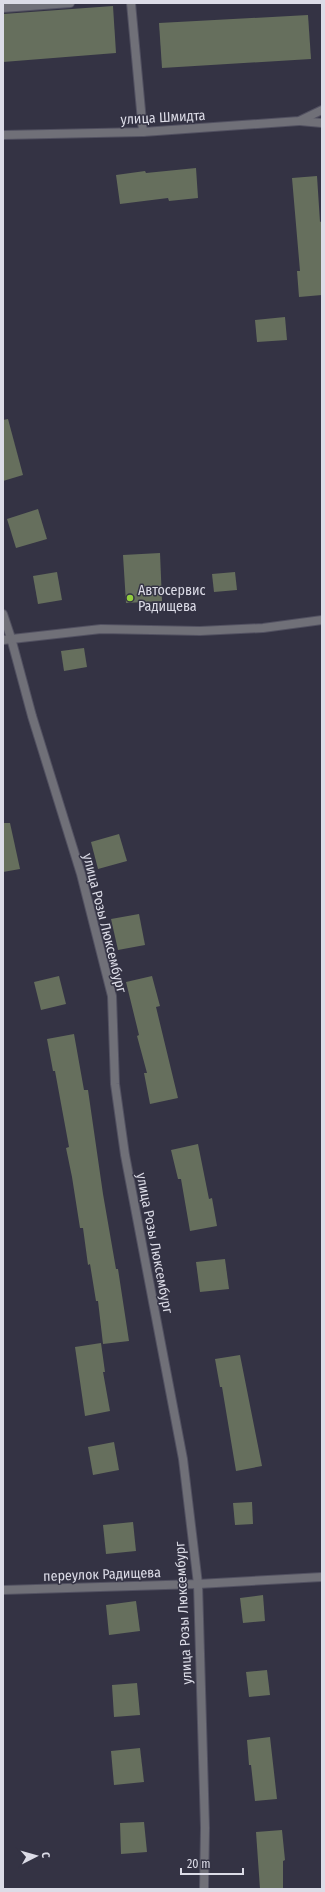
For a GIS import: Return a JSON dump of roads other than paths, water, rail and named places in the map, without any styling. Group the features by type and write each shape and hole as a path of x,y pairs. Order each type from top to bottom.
{"street":[{"path":"3,8 70,3"},
{"path":"131,3 143,132"},
{"name":"улица Шмидта","path":"3,135 143,132 299,121 322,110"},
{"path":"299,121 322,123"},
{"name":"улица Розы Люксембург","path":"3,614 7,639 81,874 112,996 115,1084 124,1147 183,1459 198,1584 205,1828 204,1889"},
{"path":"7,639 101,629 200,631 263,628 322,620"},
{"name":"переулок Радищева","path":"3,1590 198,1584 322,1577"}],"place":[{"name":"Автосервис Радищева","path":"130,598"}]}
